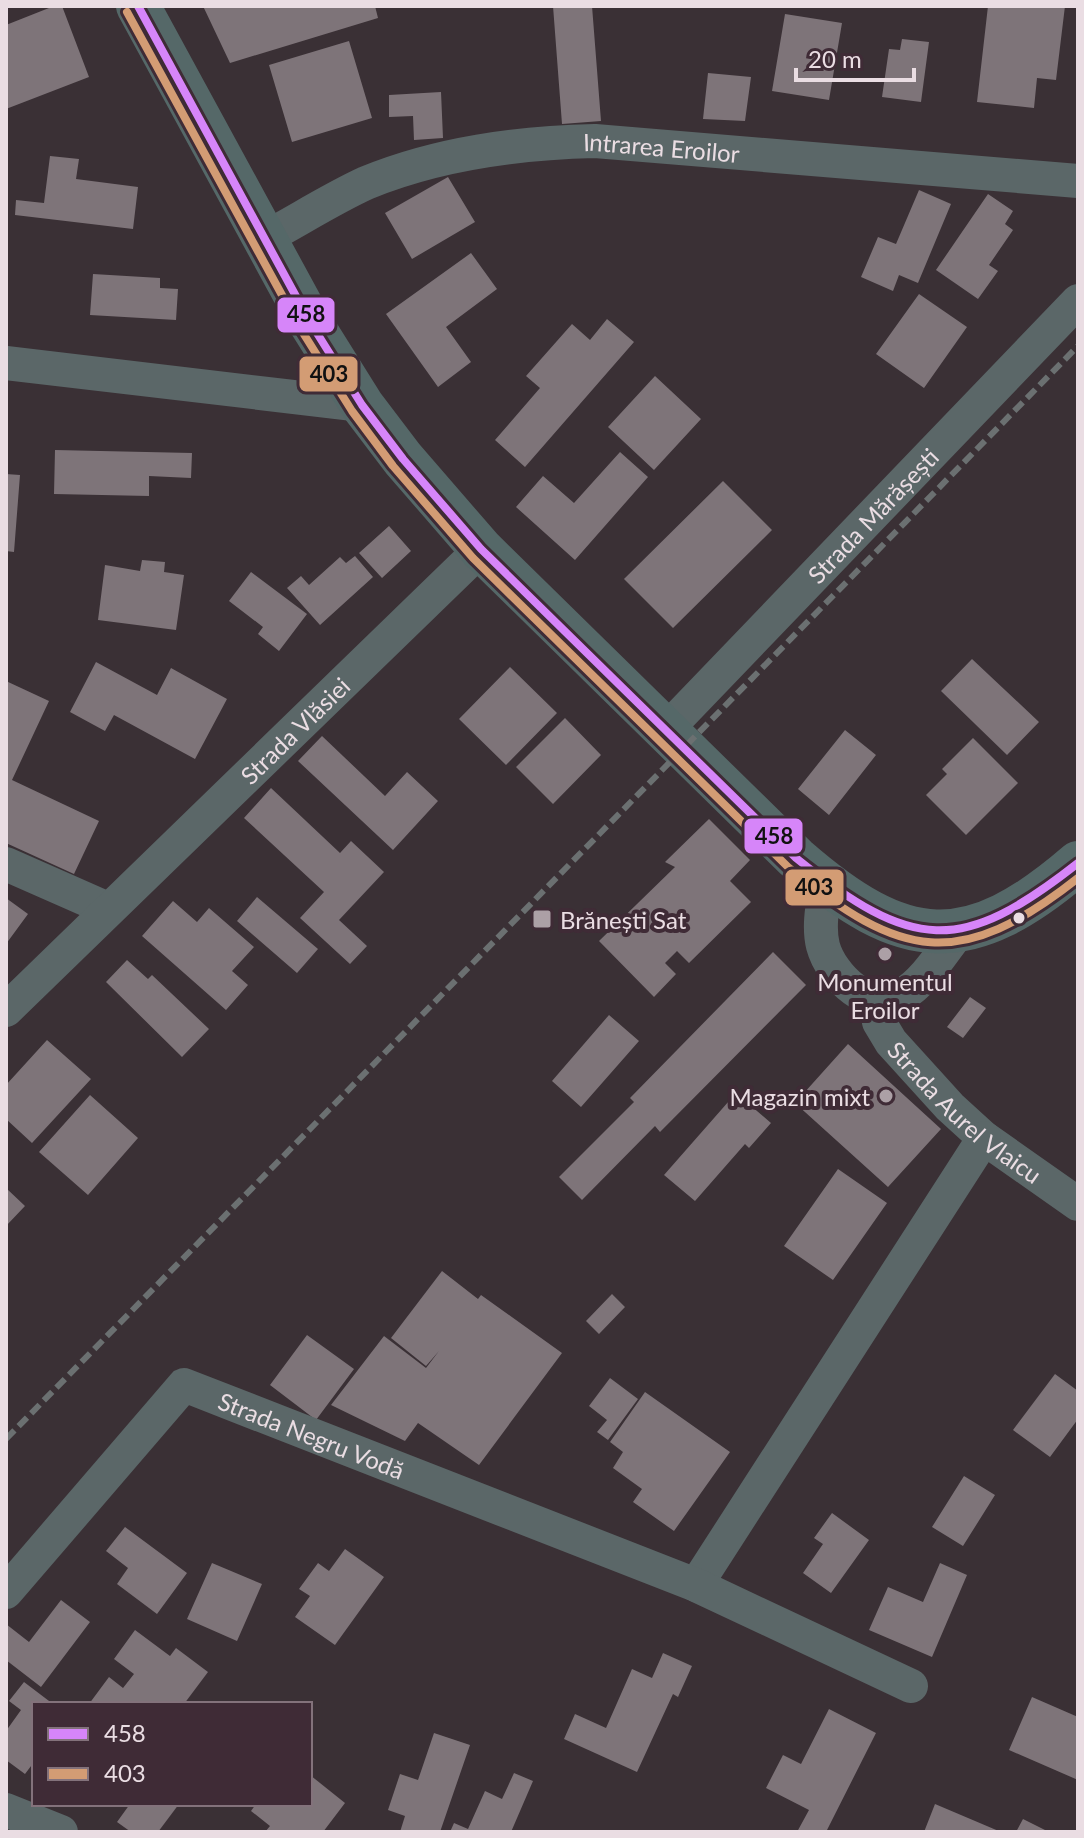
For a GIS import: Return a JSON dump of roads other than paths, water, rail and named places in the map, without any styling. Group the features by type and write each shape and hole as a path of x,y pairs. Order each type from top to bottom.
{"main road":[{"path":"138,6 263,239 362,405 439,503 481,549 741,805 826,884 863,910 895,925 936,931 960,930 1006,915 1052,885 1078,863"}],"street":[{"name":"Intrarea Eroilor","path":"263,239 366,184 444,157 532,142 595,141 1078,181"},
{"name":"Strada Mărășești","path":"666,730 1078,301"},
{"path":"6,363 362,405"},
{"name":"Strada Vlăsiei","path":"6,1010 481,549"},
{"path":"6,864 108,909"},
{"path":"826,884 821,923 823,946 832,963 852,987 875,1000 888,1001 911,989 960,930"},
{"name":"Strada Aurel Vlaicu","path":"875,1000 879,1022 891,1042 950,1107 984,1138 1078,1204"},
{"path":"696,1585 984,1138"},
{"name":"Strada Negru Vodă","path":"6,1592 184,1385 696,1585 911,1686"},
{"path":"6,1810 61,1832"}],"railway":[{"path":"6,1439 1078,346"}],"place":[{"name":"Brănești Sat","path":"542,919"},
{"name":"Monumentul Eroilor","path":"885,954"},
{"name":"Magazin mixt","path":"886,1096"}]}
